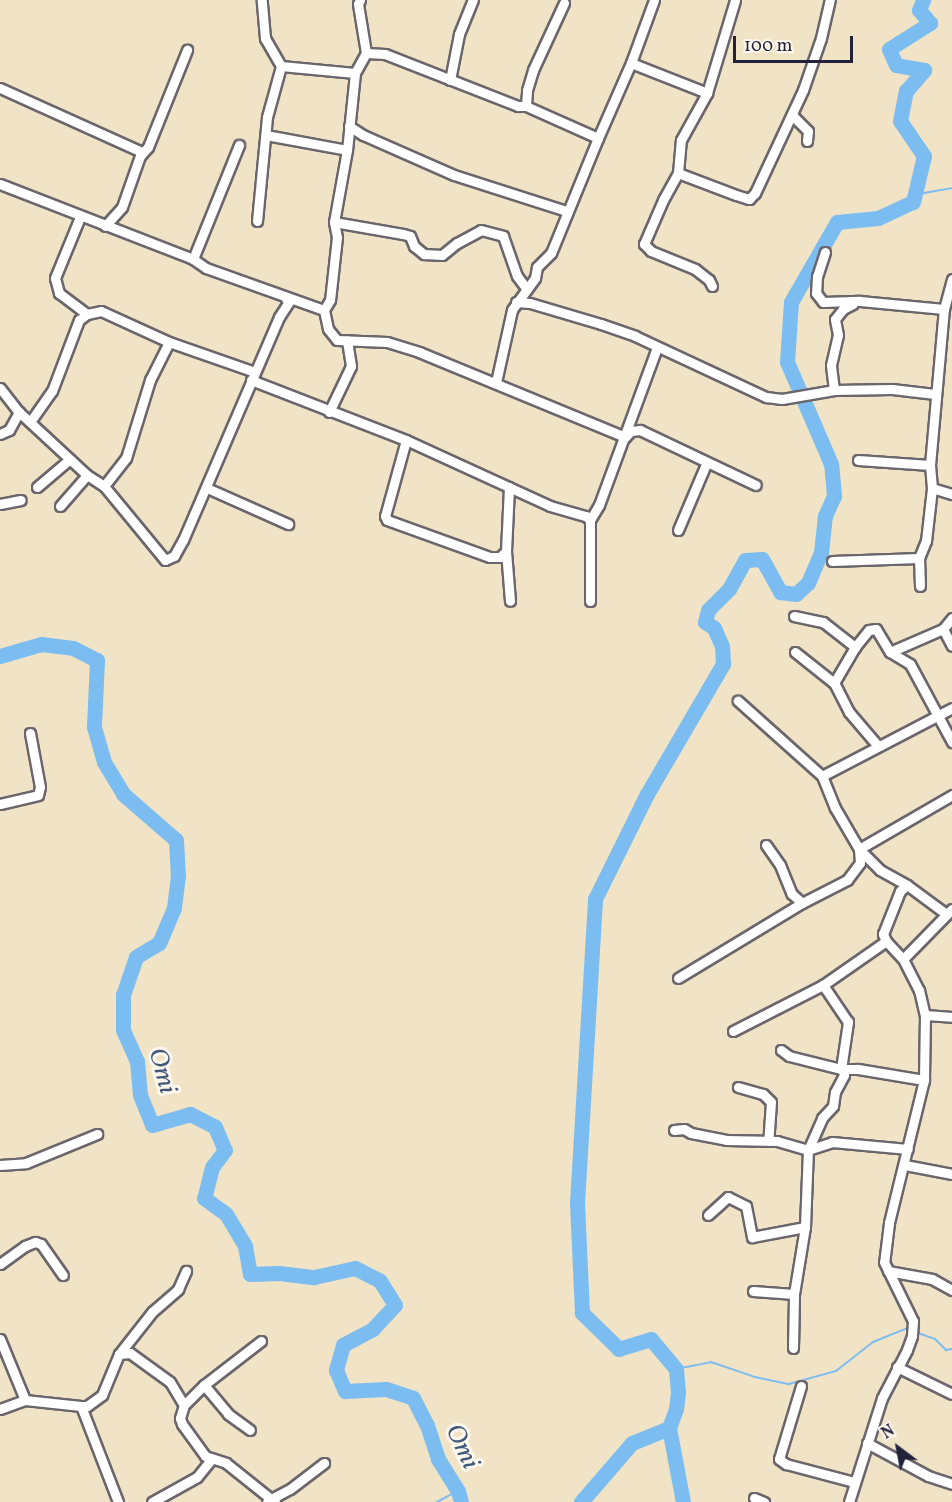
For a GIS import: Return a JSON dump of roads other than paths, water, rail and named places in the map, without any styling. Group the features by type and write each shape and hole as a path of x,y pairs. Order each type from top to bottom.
{"street":[{"path":"257,220 267,117 281,66 265,38 262,0"},
{"path":"360,0 357,4 366,53 356,73 347,150 334,222 337,237 330,300 324,310 328,329 337,340 387,342 496,382 625,437"},
{"path":"450,80 459,34 473,0"},
{"path":"496,382 516,302 535,278 537,267 551,253 566,211 631,63 654,0"},
{"path":"712,286 709,280 695,269 651,251 645,244 663,200 678,173 681,140 707,93 735,0"},
{"path":"678,173 750,199 793,116 821,38 830,0"},
{"path":"526,106 527,90 533,70 564,3"},
{"path":"105,226 122,207 142,152 148,147 188,50"},
{"path":"366,53 386,54 518,106 526,106 598,138"},
{"path":"631,63 707,93"},
{"path":"281,66 356,73"},
{"path":"0,88 142,152"},
{"path":"793,116 808,131 807,141"},
{"path":"349,126 363,135 454,175 566,211"},
{"path":"266,135 347,150"},
{"path":"193,260 239,145"},
{"path":"0,184 193,260 206,268 286,299 324,310"},
{"path":"80,217 55,278 59,293 87,314"},
{"path":"334,222 410,236 414,246 423,254 442,255 457,243 481,230 503,236 517,276 526,288"},
{"path":"825,252 817,276 816,292 823,302 860,301 944,309"},
{"path":"920,586 919,558 926,541 932,488 930,465 935,394 940,368 944,309 952,279"},
{"path":"0,388 19,412 87,475 104,486 165,560 174,556 207,488 279,316 290,300 286,299"},
{"path":"834,390 831,365 838,335 835,319 843,309 860,301"},
{"path":"516,302 530,303 601,324 766,397 782,399 834,390 892,389 935,394"},
{"path":"30,422 52,391 79,320 87,314 101,311 253,376 329,412 406,440 550,506 586,516 590,520"},
{"path":"329,412 351,366 347,340"},
{"path":"104,486 126,458 150,380 169,342"},
{"path":"590,601 590,520 599,505 657,347"},
{"path":"940,368 952,370"},
{"path":"0,434 9,430 19,412"},
{"path":"625,437 631,431 640,430 706,464 756,485"},
{"path":"406,440 385,516 387,520 490,557 500,557 506,551"},
{"path":"37,487 70,459"},
{"path":"858,460 930,465"},
{"path":"678,530 706,464"},
{"path":"60,506 87,475"},
{"path":"509,487 506,551 510,601"},
{"path":"207,488 288,524"},
{"path":"932,488 952,494"},
{"path":"0,504 21,501"},
{"path":"832,561 919,558"},
{"path":"794,616 824,622 855,647"},
{"path":"890,652 944,629 952,618"},
{"path":"834,683 855,647 869,630 876,629 890,652 910,664 952,741"},
{"path":"944,629 952,646"},
{"path":"795,652 834,683 849,712 878,746"},
{"path":"738,700 822,776 835,808 860,849 880,870 949,912 903,959"},
{"path":"822,776 952,708"},
{"path":"0,804 38,795 40,787 30,734"},
{"path":"860,849 952,795"},
{"path":"766,845 780,865 792,894 802,903"},
{"path":"678,978 802,903 847,880 860,863 860,849"},
{"path":"849,1502 882,1398 907,1350 913,1321 884,1262 885,1244 924,1080 926,1015 919,990 903,959 886,941 883,934 900,891 907,885"},
{"path":"733,1031 823,986 886,941"},
{"path":"781,1050 789,1056 841,1069 848,1022 823,986"},
{"path":"926,1015 952,1017"},
{"path":"793,1348 794,1294 805,1227 808,1150 822,1118 833,1106 843,1069 858,1069 924,1080"},
{"path":"738,1087 763,1094 771,1102 768,1141"},
{"path":"674,1130 684,1129 691,1133 726,1140 777,1141 808,1150 832,1142 908,1149"},
{"path":"0,1165 26,1163 97,1134"},
{"path":"905,1165 952,1174"},
{"path":"708,1215 728,1197 746,1206 752,1237 805,1227"},
{"path":"0,1264 25,1246 35,1242 41,1244 63,1275"},
{"path":"0,1409 25,1400 87,1406 102,1395 119,1354 152,1312 178,1289 186,1271"},
{"path":"888,1271 932,1279 952,1290"},
{"path":"753,1291 794,1294"},
{"path":"0,1339 25,1400"},
{"path":"211,1460 182,1424 180,1418 184,1405 204,1385 261,1341"},
{"path":"119,1354 130,1353 170,1382 184,1405"},
{"path":"897,1367 952,1394"},
{"path":"204,1385 228,1414 250,1430"},
{"path":"801,1386 779,1459 786,1464 854,1482"},
{"path":"81,1406 118,1502"},
{"path":"867,1443 928,1476 952,1484"},
{"path":"152,1502 197,1477 211,1460 218,1459 226,1463 271,1501 324,1462"}],"waterway":[{"path":"669,1428 676,1409 678,1392 676,1369 651,1339 619,1349 582,1313 577,1203 595,899 647,794 723,664 722,646 714,628 705,622 708,610 729,589 745,560 762,559 780,592 796,594 808,583 821,553 825,516 834,496 831,464 787,362 791,302 837,222 878,218 913,202 924,156 900,121 906,91 924,70 896,65 889,49 930,23 919,10 923,0"},
{"path":"916,189 924,193 952,188"},
{"name":"Omi","path":"0,656 41,644 73,648 97,660 94,727 104,762 123,794 176,840 178,875 174,908 159,943 136,957 123,995 123,1030 137,1061 140,1095 152,1125 190,1114 215,1127 225,1150 212,1167 204,1198 226,1214 245,1246 250,1274 279,1273 314,1277 355,1268 380,1281 395,1305 373,1329 343,1345 336,1370 345,1391 386,1389 413,1398 427,1425 438,1459 458,1491 461,1502"},
{"path":"676,1369 711,1362 755,1377 789,1384 836,1371 873,1342 906,1329 910,1330"},
{"path":"915,1332 935,1339 946,1350 952,1349"},
{"name":"Omi","path":"581,1502 632,1443 669,1428 683,1502"},
{"path":"437,1502 458,1491"}]}
